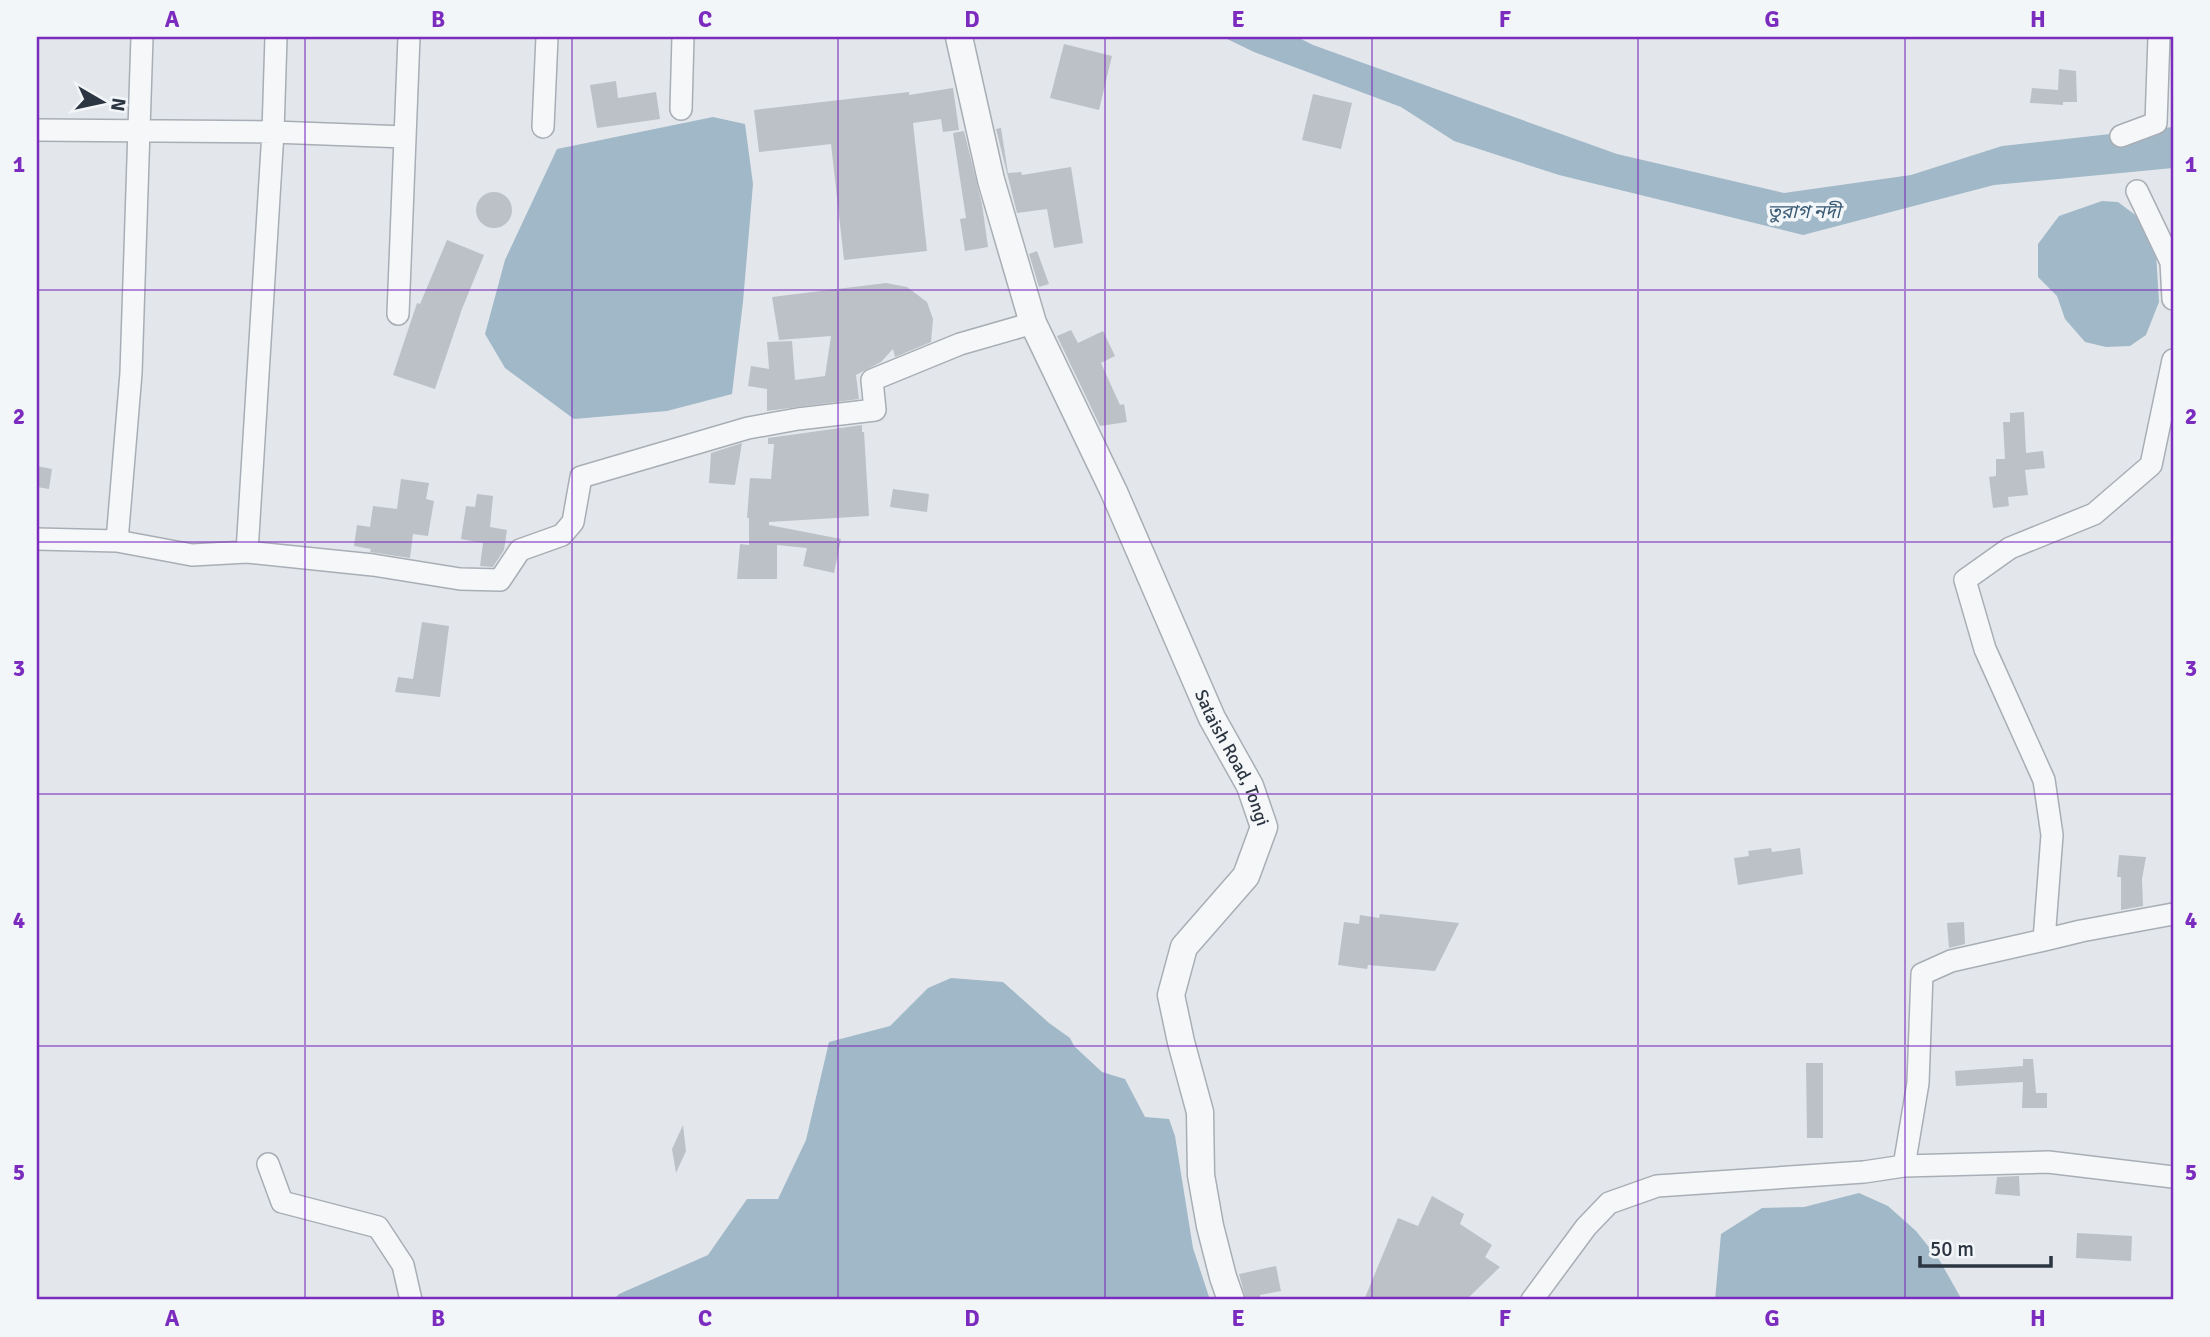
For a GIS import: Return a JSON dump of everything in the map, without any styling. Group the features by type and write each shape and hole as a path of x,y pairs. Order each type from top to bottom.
{"street":[{"path":"117,541 131,373 142,37"},
{"path":"247,552 274,132 276,37"},
{"path":"398,314 409,37"},
{"path":"543,127 547,37"},
{"path":"681,109 683,37"},
{"name":"Sataish Road, Tongi","path":"959,37 991,180 1033,323 1109,481 1212,718 1250,786 1264,827 1246,876 1184,947 1171,995 1200,1112 1201,1175 1210,1226 1231,1300"},
{"path":"2121,136 2156,123 2159,37"},
{"path":"37,130 274,132 405,138"},
{"path":"2137,191 2171,262 2173,299"},
{"path":"37,539 117,541 192,555 247,552 373,565 460,579 500,580 520,550 562,535 573,522 581,477 748,428 875,410 872,380 960,344 1033,323"},
{"path":"2044,940 2052,835 2044,780 1985,649 1965,580 2010,548 2094,514 2151,465 2173,360"},
{"path":"1904,1166 1918,1083 1922,974 1951,961 2081,930 2173,914"},
{"path":"1532,1300 1586,1227 1609,1203 1657,1186 1864,1172 1904,1166 2048,1162 2173,1177"},
{"path":"268,1164 282,1202 378,1227 403,1265 411,1300"}],"water":[{"name":"তুরাগ নদী","path":"1223,37 1297,37 1617,154 1784,193 1911,175 2002,146 2173,127 2173,168 1994,185 1803,235 1559,175 1454,141 1401,107 1254,52"},
{"path":"713,117 745,124 753,184 732,394 667,411 574,419 505,368 485,334 505,260 557,149"},
{"path":"2102,201 2118,202 2138,217 2155,236 2159,302 2146,335 2130,346 2106,347 2085,342 2065,319 2057,296 2038,277 2038,244 2059,216"},
{"path":"951,978 1003,982 1070,1038 1074,1046 1102,1072 1125,1079 1145,1117 1169,1119 1175,1136 1193,1248 1210,1300 613,1300 619,1294 708,1255 747,1199 778,1199 806,1140 829,1042 890,1026 928,988"},
{"path":"1859,1193 1888,1206 1916,1231 1940,1261 1962,1300 1715,1300 1721,1234 1762,1208 1804,1207"}],"building":[{"path":"1064,44 1112,56 1099,110 1050,98"},
{"path":"2059,69 2076,71 2077,102 2063,102 2063,105 2030,103 2032,88 2058,90"},
{"path":"616,81 618,98 656,92 660,119 597,128 590,85"},
{"path":"953,88 959,130 943,132 941,119 913,123 927,251 844,260 831,144 759,152 754,110 909,92 909,95"},
{"path":"1313,94 1352,103 1341,149 1302,140"},
{"path":"1001,128 1008,173 1021,172 1022,175 1071,167 1083,243 1054,248 1047,209 1017,213 996,129"},
{"path":"964,131 982,204 988,247 965,251 960,219 966,218 953,133"},
{"path":"494,192 507,197 512,210 507,223 494,228 481,223 476,210 481,197"},
{"path":"447,240 484,255 462,309 435,389 393,375 417,303 420,304"},
{"path":"1037,251 1049,284 1039,287 1029,254"},
{"path":"886,283 907,287 927,302 933,319 931,342 895,357 893,349 881,362 856,375 859,399 767,411 767,389 748,386 751,366 769,369 767,342 792,341 795,380 825,376 831,336 779,340 772,297"},
{"path":"1071,330 1078,343 1103,331 1115,356 1101,363 1120,405 1124,404 1127,422 1100,426 1057,336"},
{"path":"2024,412 2026,453 2043,451 2045,468 2025,470 2028,495 2008,497 2009,506 1993,508 1989,477 1996,476 1996,459 2005,459 2003,422 2010,422 2010,413"},
{"path":"862,425 869,516 769,522 769,525 841,539 834,573 803,566 807,548 777,545 777,579 737,579 740,544 749,545 747,518 750,478 771,479 774,444 768,444 768,438"},
{"path":"742,443 735,485 709,483 711,453"},
{"path":"37,466 52,469 49,489 37,487"},
{"path":"401,479 429,483 426,499 434,501 428,536 413,534 410,558 370,552 371,549 354,546 357,525 370,527 373,506 397,509"},
{"path":"893,489 929,494 927,512 890,507"},
{"path":"477,494 493,496 490,527 507,530 504,550 493,567 480,566 483,543 461,539 466,506 475,507"},
{"path":"422,622 449,626 440,697 395,692 398,677 413,679"},
{"path":"1771,848 1772,852 1800,848 1803,874 1738,885 1734,858 1749,856 1748,851"},
{"path":"2119,855 2146,857 2142,879 2143,906 2121,910 2121,877 2117,877"},
{"path":"1380,914 1459,923 1435,971 1368,965 1367,969 1338,965 1344,922 1359,924 1360,915 1379,918"},
{"path":"1964,922 1965,944 1949,948 1947,923"},
{"path":"2023,1059 2033,1059 2036,1093 2047,1093 2047,1108 2022,1108 2023,1082 1956,1086 1955,1071 2023,1066"},
{"path":"1806,1063 1823,1063 1823,1138 1807,1138"},
{"path":"683,1125 686,1151 676,1173 672,1149"},
{"path":"2019,1176 2020,1196 1995,1194 1997,1177"},
{"path":"1432,1196 1464,1214 1460,1224 1492,1245 1485,1257 1500,1267 1466,1300 1364,1300 1398,1218 1418,1226"},
{"path":"2077,1233 2132,1236 2131,1261 2076,1258"},
{"path":"1276,1266 1281,1291 1260,1295 1260,1300 1246,1300 1239,1274"}]}
